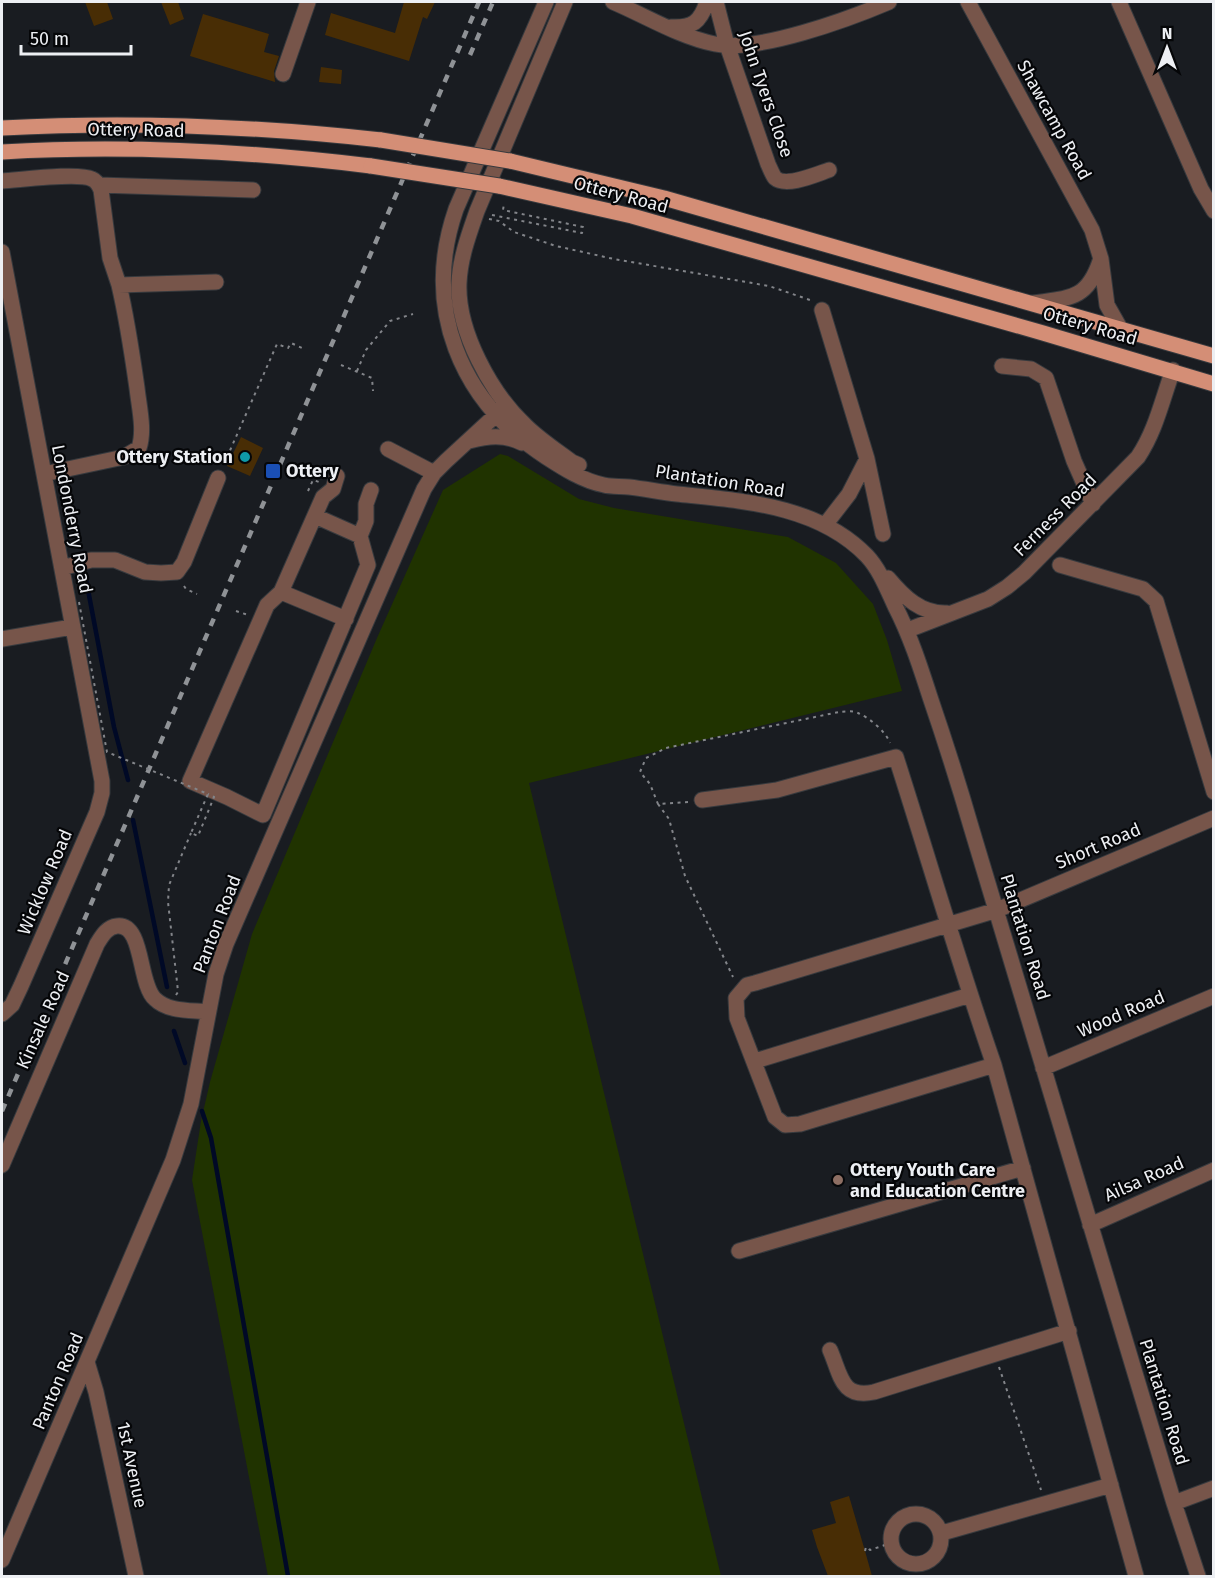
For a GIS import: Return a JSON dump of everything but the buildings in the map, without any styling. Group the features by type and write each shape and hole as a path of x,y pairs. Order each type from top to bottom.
{"main road":[{"name":"Ottery Road","path":"2,128 106,124 291,130 381,140 510,161 664,198 1214,356"},
{"name":"Ottery Road","path":"2,152 100,149 198,150 371,166 499,186 632,216 1173,370 1214,384"}],"street":[{"path":"283,74 308,2"},
{"name":"Plantation Road","path":"546,2 456,209 443,260 443,297 457,353 473,385 503,411 572,462 631,487"},
{"name":"Plantation Road","path":"565,2 469,236 459,283 461,305 468,333 503,411 507,426 533,448 566,470 604,485 776,508 825,525 853,544 877,569 908,630 952,761 1090,1225 1198,1576"},
{"path":"613,2 700,40 727,45 767,42 860,15 889,2"},
{"path":"668,26 687,26 693,23 701,16 707,2"},
{"name":"John Tyers Close","path":"716,2 727,45 768,164 775,177 782,181 793,181 829,170"},
{"name":"Shawcamp Road","path":"968,2 1092,230 1101,259 1107,305 1120,328"},
{"path":"1119,2 1201,189 1214,211"},
{"path":"2,181 85,177 93,179 99,185 110,258 129,328 139,403 141,427 139,448 124,457 44,474"},
{"path":"99,185 253,190"},
{"name":"Londonderry Road","path":"2,252 100,766 102,793"},
{"path":"1033,303 1074,296 1087,288 1095,277 1101,259"},
{"path":"119,285 216,282"},
{"path":"822,310 867,459 883,534"},
{"path":"1002,366 1032,369 1046,378 1074,461 1093,504"},
{"name":"Ferness Road","path":"908,630 988,599 1024,573 1128,469 1147,443 1173,370"},
{"name":"Panton Road","path":"2,1560 184,1131 216,974 226,944 424,489 434,473 503,411"},
{"path":"468,442 497,436 517,440 533,448"},
{"path":"388,449 434,473"},
{"path":"825,525 849,494 867,459"},
{"path":"337,476 333,489 323,497 281,592 267,605 190,781 227,796 263,815 368,565 360,536 366,520 366,504 371,490"},
{"path":"62,568 91,560 115,560 145,572 177,572 184,562 218,477"},
{"path":"315,516 360,536"},
{"path":"1060,564 1143,589 1152,595 1156,601 1214,792"},
{"path":"877,569 914,604 938,613 956,612"},
{"path":"281,592 346,619"},
{"path":"2,639 72,627"},
{"path":"702,800 777,790 896,757 994,1065 1136,1576"},
{"name":"Wicklow Road","path":"2,1014 12,1005 21,986 97,812 102,793"},
{"name":"Short Road","path":"740,992 747,985 997,910 1214,818"},
{"name":"Kinsale Road","path":"2,1165 97,944 111,927 127,927 134,934 148,990 155,999 168,1008"},
{"path":"740,992 736,998 738,1018 775,1117 781,1123 793,1126 994,1065"},
{"path":"755,1061 970,995"},
{"name":"Wood Road","path":"1043,1068 1214,996"},
{"path":"168,1008 208,1012"},
{"path":"739,1251 1023,1168"},
{"name":"Ailsa Road","path":"1090,1225 1214,1170"},
{"path":"830,1350 846,1386 850,1391 861,1394 1069,1331"},
{"name":"1st Avenue","path":"87,1362 96,1392 136,1576"},
{"path":"942,1533 1111,1485"},
{"path":"1174,1503 1214,1488"},
{"path":"914,1514 927,1516 934,1521 942,1533 941,1546 936,1556 927,1562 917,1564 906,1562 897,1556 891,1544 893,1530 898,1522 905,1516 914,1514"}],"path":[{"path":"485,214 582,233 583,227 503,210 504,204"},
{"path":"482,217 499,221 514,232 556,246 691,274 770,286 811,300 822,310"},
{"path":"357,371 366,350 390,321 414,314"},
{"path":"218,477 277,344 288,348 291,343 302,348"},
{"path":"341,365 372,378 373,391"},
{"path":"186,589 196,594"},
{"path":"79,602 107,752 214,797 198,836 191,834"},
{"path":"236,611 246,614"},
{"path":"740,992 685,876 669,819 658,804 650,784 640,772 646,758 666,748 839,712 857,712 869,720 888,738 896,757"},
{"path":"168,1008 178,992 168,902 169,885 208,794"},
{"path":"658,804 702,800"},
{"path":"995,1354 1046,1504"},
{"path":"870,1550 891,1544"}],"green space":[{"path":"500,454 508,456 579,499 614,508 788,537 836,563 873,604 887,640 902,691 529,783 721,1576 268,1576 192,1180 201,1121 252,934 377,638 443,490"}],"waterway":[{"path":"85,574 114,727 128,780"},
{"path":"133,820 167,987"},
{"path":"174,1031 185,1063"},
{"path":"202,1111 211,1138 288,1576"}],"railway":[{"path":"2,1111 479,2"},
{"path":"470,55 493,2"}],"place":[{"name":"Ottery Station","path":"245,457"},
{"name":"Ottery","path":"273,471"},
{"name":"Ottery Youth Care and Education Centre","path":"838,1180"}]}
